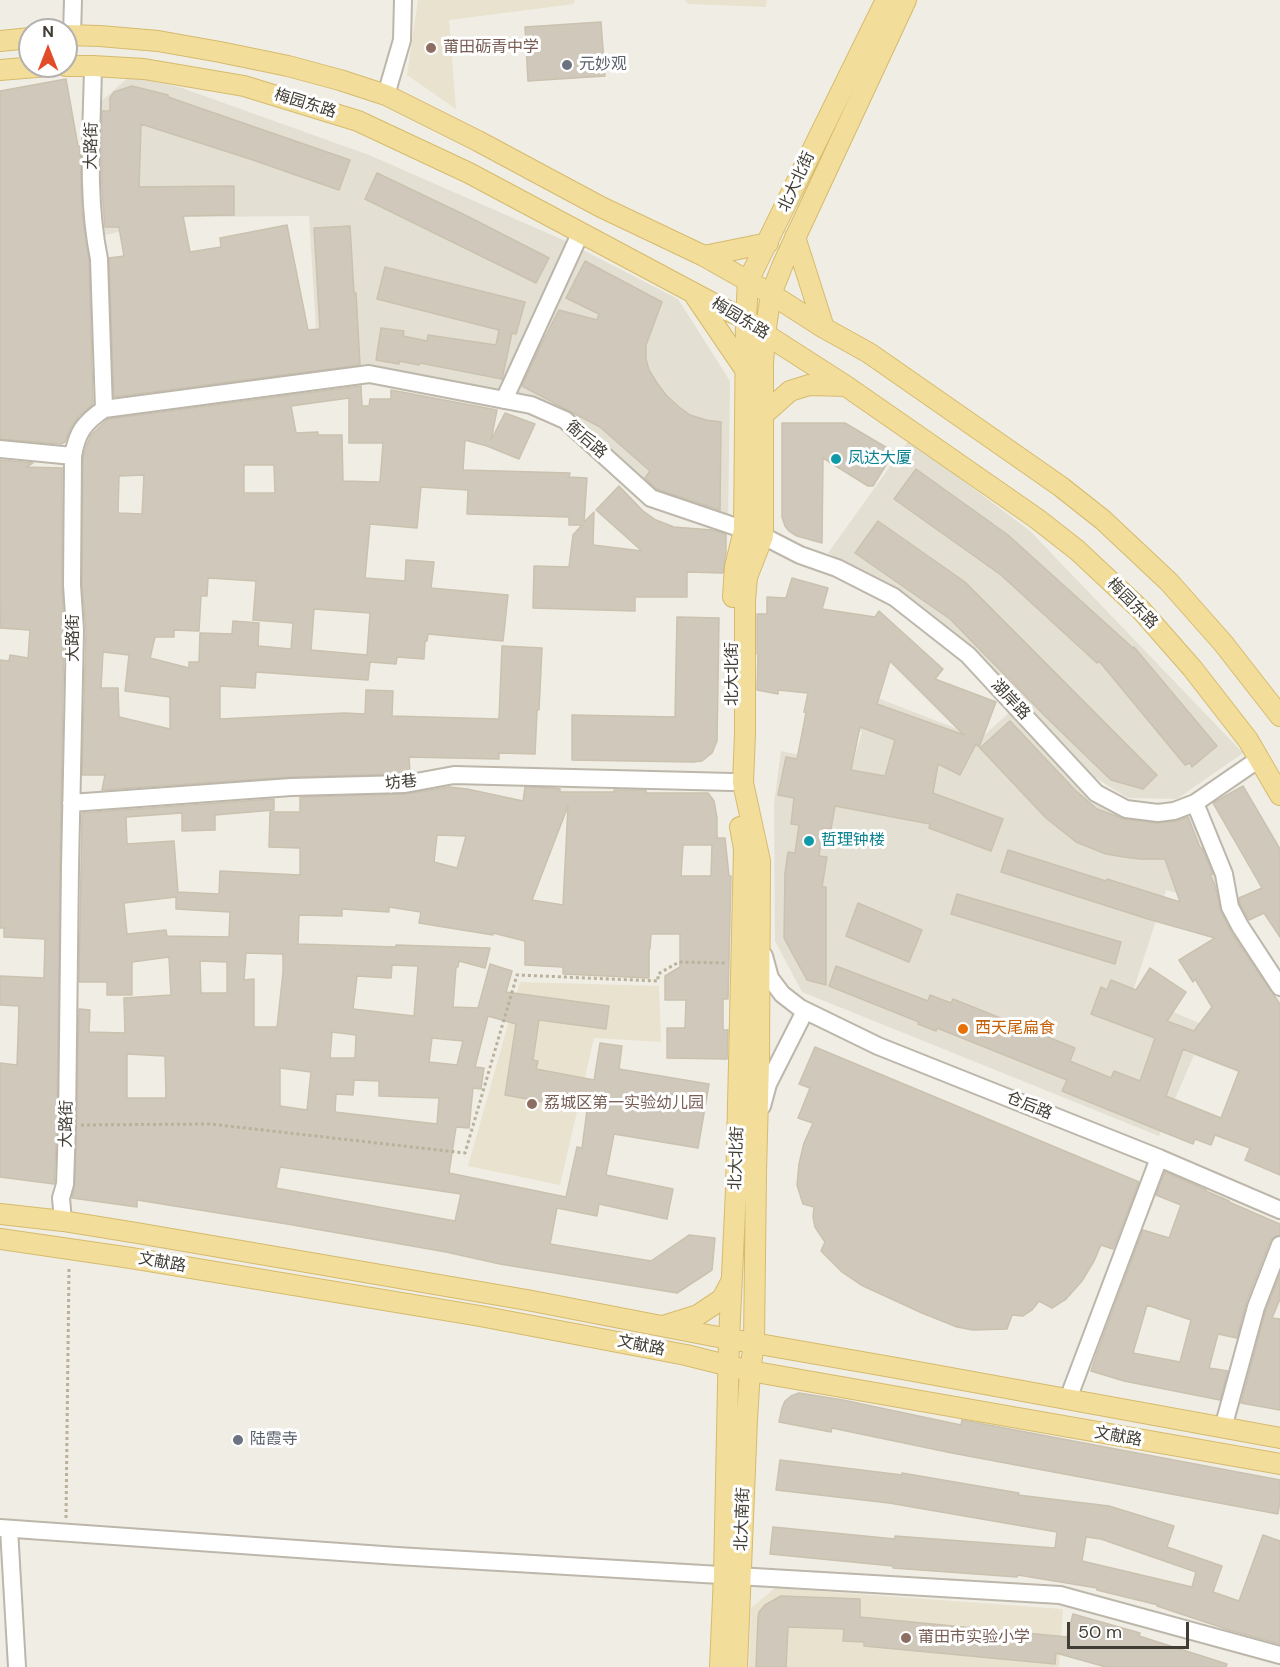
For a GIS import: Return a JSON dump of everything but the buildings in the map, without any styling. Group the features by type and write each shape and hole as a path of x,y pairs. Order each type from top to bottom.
{"main road":[{"name":"北大北街","path":"728,1372 736,1190 744,849 732,782 733,596 735,567 754,533 746,371 748,281 886,0"},
{"name":"北大北街","path":"750,1371 754,1343 760,861 743,783 745,602 754,533 763,415 765,334 771,294 795,237 906,0"},
{"name":"梅园东路","path":"78,35 158,41 220,52 298,69 386,95 601,207 705,256 869,353 1060,486 1103,520 1170,582 1223,643 1280,716"},
{"path":"0,41 18,39"},
{"name":"梅园东路","path":"78,66 144,69 244,86 358,121 469,173 580,234 746,319 1036,518 1077,550 1141,609 1199,677 1248,740 1280,795"},
{"path":"0,70 18,68"},
{"path":"795,237 824,328"},
{"path":"705,256 768,243"},
{"path":"691,291 746,371"},
{"path":"763,415 790,391 808,385 846,386"},
{"name":"文献路","path":"0,1214 63,1221 527,1300 729,1339 1280,1438"},
{"name":"文献路","path":"0,1239 480,1316 580,1334 728,1372 750,1371 1280,1464"},
{"path":"661,1326 698,1315 714,1305 722,1299 732,1279"},
{"name":"北大南街","path":"720,1667 732,1575 750,1371"},
{"name":"北大南街","path":"728,1372 732,1575 737,1667"}],"street":[{"path":"71,18 73,0"},
{"path":"386,95 402,40 403,0"},
{"name":"大路街","path":"63,1221 61,1198 65,1184 67,1125 75,630 72,585 73,456 76,441 84,424 104,409 99,259 95,241 91,173 93,66"},
{"path":"504,399 580,234"},
{"name":"衙后路","path":"104,409 369,374 504,399 531,405 565,420 651,498 754,533"},
{"path":"0,449 73,456"},
{"name":"湖岸路","path":"754,533 800,555 837,568 894,597 968,655 1096,793 1126,808 1158,813 1174,811 1195,803 1259,759"},
{"name":"坊巷","path":"71,803 291,787 405,784 454,775 732,782"},
{"path":"1195,803 1224,874 1230,907 1280,987"},
{"name":"仓后路","path":"759,930 770,978 782,994 805,1011 878,1046 1159,1158 1280,1210"},
{"path":"757,1124 768,1084 805,1011"},
{"path":"1068,1399 1159,1158"},
{"path":"1223,1428 1256,1308 1280,1245"},
{"path":"17,1667 5,1529 385,1556 1060,1595 1280,1655"}],"path":[{"path":"67,1125 210,1124 465,1154 517,975 658,981 658,974 679,962 741,963"},
{"path":"66,1532 69,1249"}],"shaded area":[{"name":"莆田砺青中学","path":"418,0 575,0 574,4 449,20 456,109 407,75"},
{"path":"685,0 767,0 766,7 688,4"},
{"path":"130,76 182,88 369,155 570,243 501,396 319,376 309,216 188,217 100,236 97,233 98,104"},
{"path":"579,248 678,299 730,381 728,519 660,498 572,418 508,391"},
{"path":"909,440 1030,531 1243,753 1177,799 1128,798 1086,772 973,652 903,594 828,553"},
{"path":"867,694 981,738 1011,711 1126,813 1195,807 1224,878 1188,896 1166,890 1132,994 1259,1049 1248,1076 1194,1055 1159,1136 802,992 775,941 774,804 781,751 852,766 862,732 856,727"},
{"name":"荔城区第一实验幼儿园","path":"520,982 659,986 661,1042 594,1038 560,1185 468,1166"},
{"name":"莆田市实验小学","path":"775,1588 1063,1609 1059,1667 749,1667 751,1608"}],"place":[{"name":"莆田砺青中学","path":"431,48"},
{"name":"元妙观","path":"567,65"},
{"name":"凤达大厦","path":"836,459"},
{"name":"哲理钟楼","path":"809,841"},
{"name":"西天尾扁食","path":"963,1029"},
{"name":"荔城区第一实验幼儿园","path":"532,1104"},
{"name":"陆霞寺","path":"238,1440"},
{"name":"莆田市实验小学","path":"906,1638"}]}
